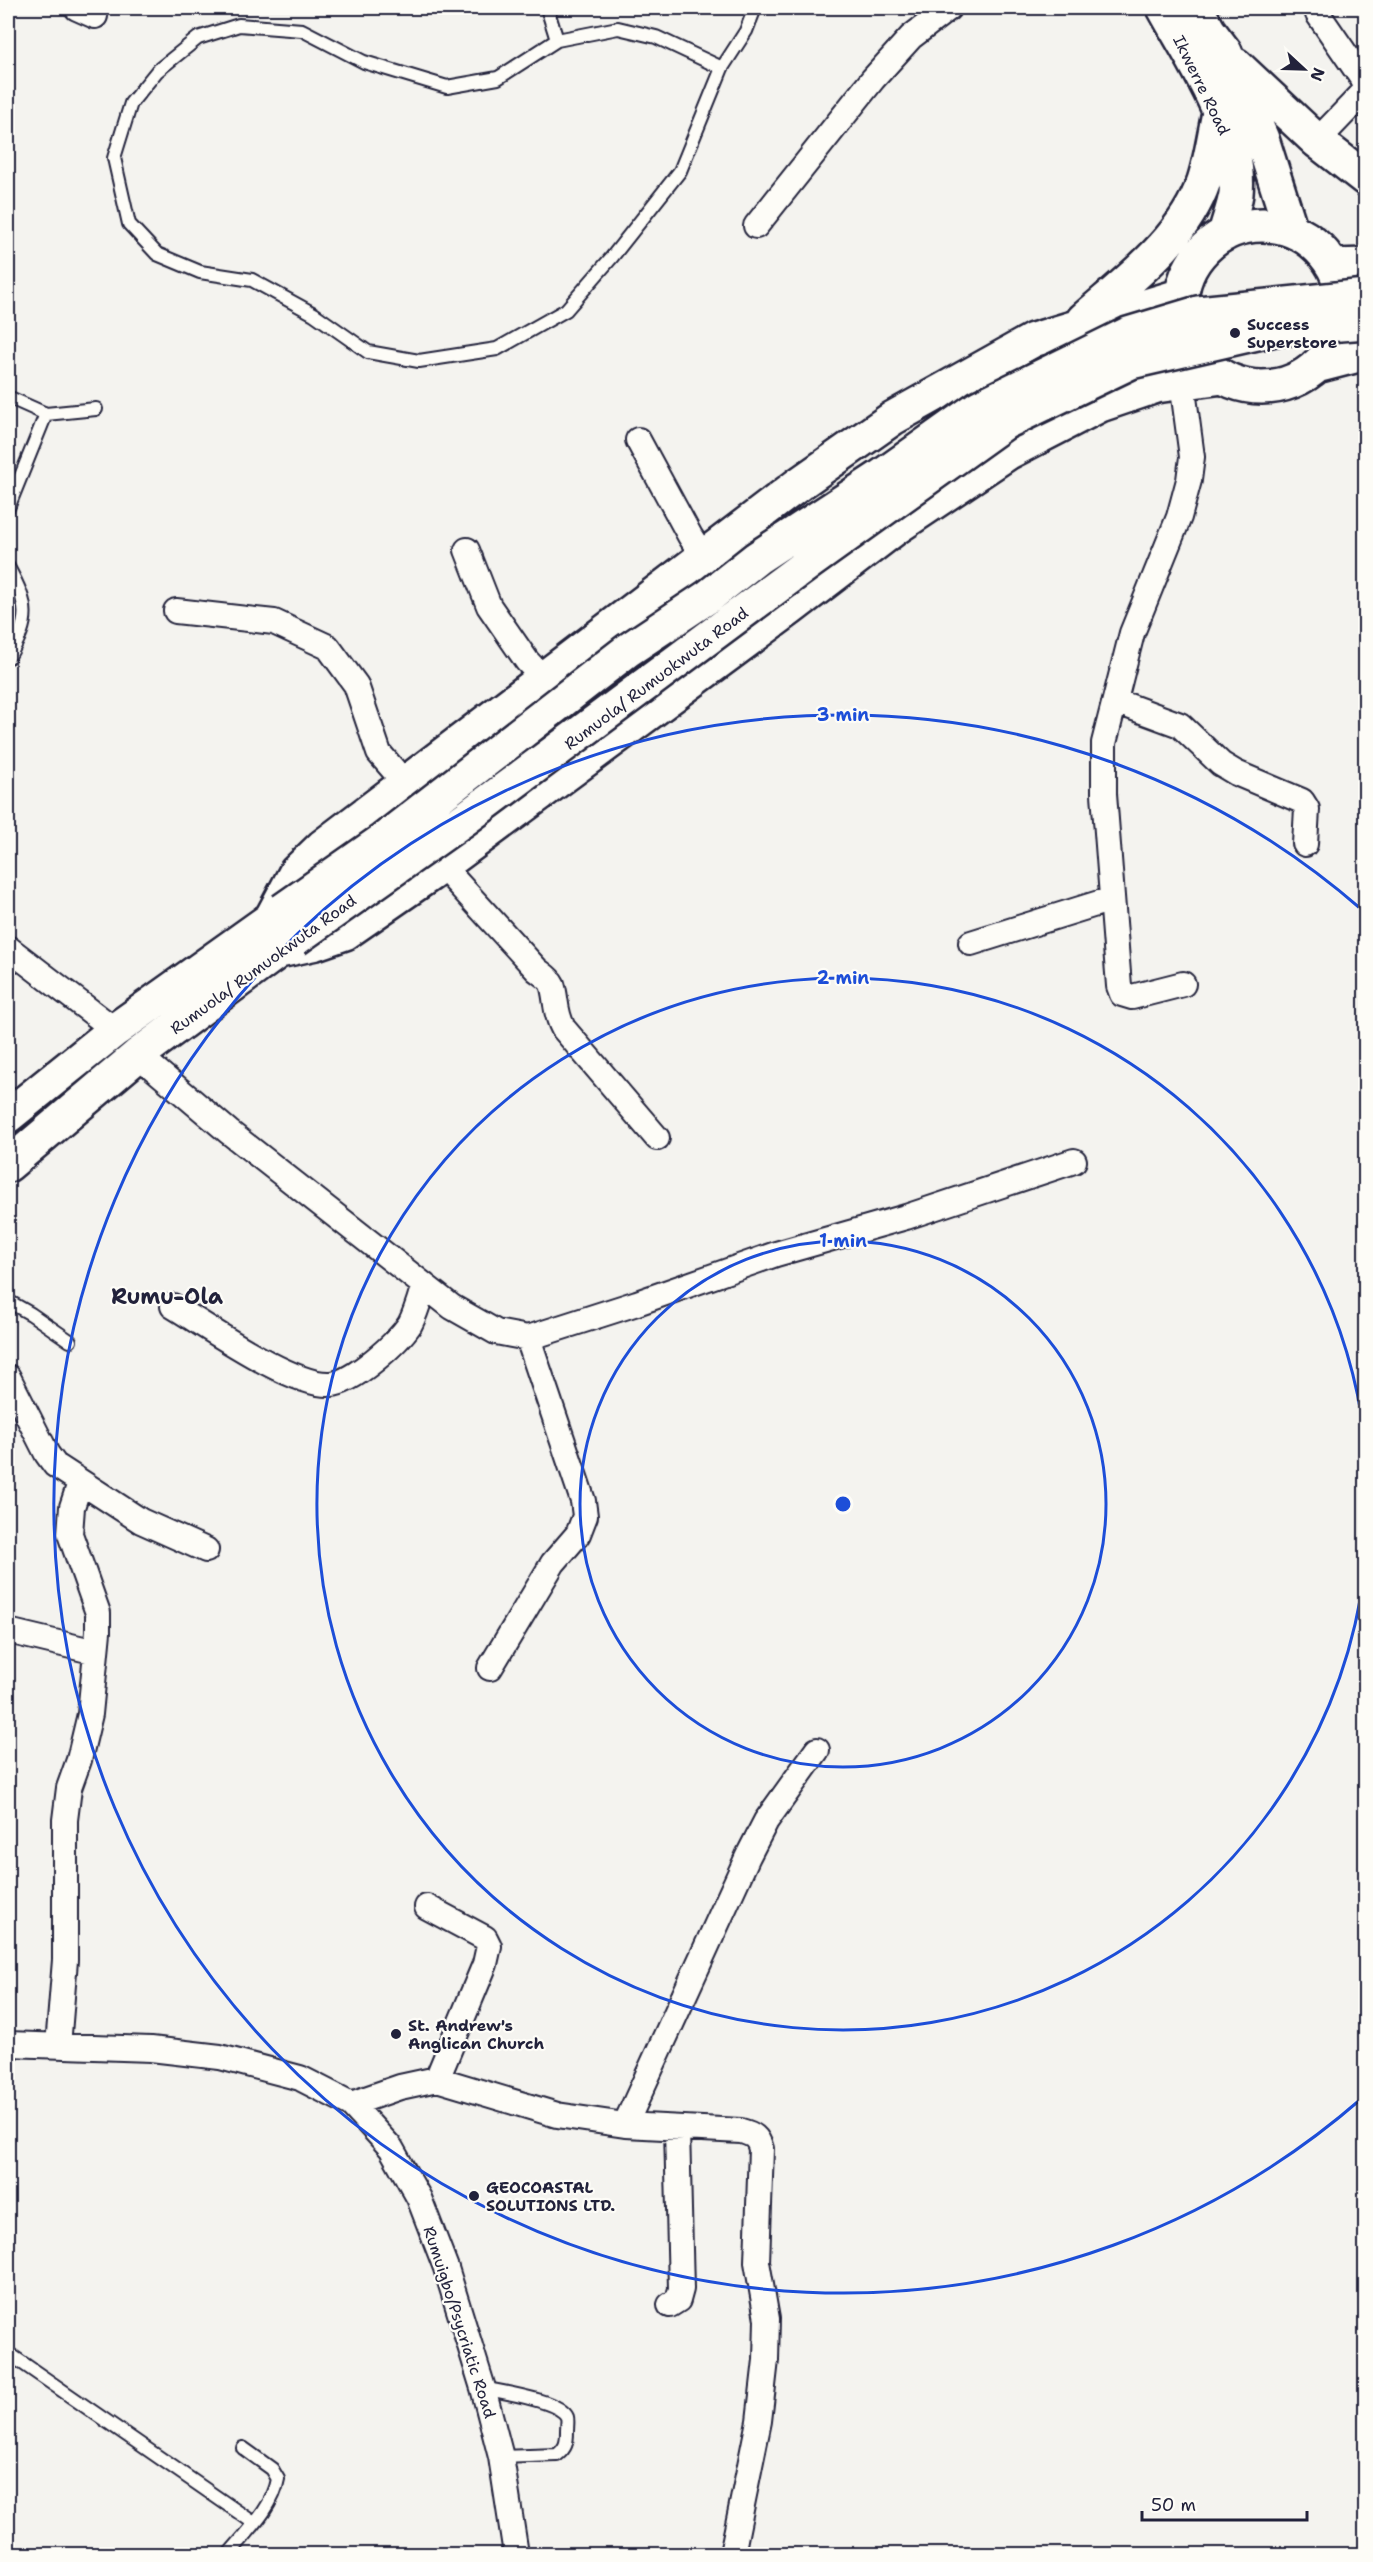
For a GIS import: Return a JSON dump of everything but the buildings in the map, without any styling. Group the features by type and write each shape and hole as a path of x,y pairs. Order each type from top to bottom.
{"main road":[{"name":"Ikwerre Road","path":"1164,8 1219,113 1233,150 1236,194 1225,234"},
{"name":"Ikwerre Road","path":"1202,11 1225,52 1262,139 1291,230"},
{"path":"1225,52 1247,76 1317,141 1365,179"},
{"path":"1074,327 1150,261 1185,219 1203,182 1219,113"},
{"path":"1262,225 1291,230 1317,247 1333,266 1340,285 1342,314 1334,343 1316,366 1304,375 1276,386 1250,387 1223,377 1212,370 1193,349 1183,323 1182,295 1185,282 1201,253 1225,234 1247,226 1262,225"},
{"path":"1333,266 1365,265"},
{"path":"1182,295 1033,340 892,418 703,556 323,846 296,872 282,930 316,943 345,933 442,866 897,527 1009,452 1100,405 1156,386 1223,377"},
{"name":"Rumuola/ Rumuokwuta Road","path":"8,1165 138,1055 383,840 628,650 709,596 757,558 879,478 979,406 1128,334 1198,313 1365,296"},
{"name":"Rumuola/ Rumuokwuta Road","path":"8,1116 115,1030 466,818 810,562 1004,423 1131,362 1275,329 1365,322"},
{"path":"1316,366 1365,353"}],"street":[{"path":"756,226 873,79 911,37 949,8"},
{"path":"1318,14 1365,84"},
{"path":"1317,141 1365,90"},
{"path":"1182,382 1192,457 1189,480 1179,517 1132,633 1104,743 1104,794 1119,986 1122,994 1132,997 1183,984"},
{"path":"638,440 703,556"},
{"path":"467,550 489,606 527,661 543,678"},
{"path":"176,611 274,622 328,647 356,685 378,753 405,783"},
{"path":"1115,701 1180,725 1221,764 1236,773 1302,801 1307,809 1305,844"},
{"path":"442,866 552,984 557,1017 563,1028 657,1138"},
{"path":"971,943 1112,898"},
{"path":"8,948 115,1030"},
{"path":"138,1055 229,1132 424,1285 474,1321 496,1332 528,1338 637,1303 776,1254 906,1217 1074,1161"},
{"path":"173,1306 286,1372 320,1383 331,1384 340,1383 373,1361 401,1335 410,1323 424,1285"},
{"path":"490,1668 553,1563 578,1534 585,1516 583,1501 528,1338"},
{"path":"8,1377 46,1454 55,1465 141,1521 206,1550"},
{"path":"58,2046 65,1960 64,1820 69,1788 79,1760 90,1714 98,1613 70,1534 72,1507 80,1483"},
{"path":"8,1630 96,1652"},
{"path":"625,2125 748,1856 766,1821 817,1750"},
{"path":"427,1907 484,1938 489,1946 485,1964 437,2079"},
{"name":"Rumuigbo/Psycriatic Road","path":"8,2044 151,2049 220,2057 300,2078 351,2104 391,2148 419,2198 446,2268 483,2388 501,2457 516,2554"},
{"path":"351,2104 400,2087 437,2079 557,2115 625,2125 741,2131 758,2139 760,2149 757,2262 767,2319 766,2360 759,2421 732,2554"},
{"path":"670,2305 678,2300 681,2289 677,2129"}],"lane":[{"path":"547,8 557,40"},
{"path":"722,68 656,37 618,28 557,40 498,78 447,87 364,62 302,30 239,25 198,38 157,70 131,103 114,158 129,224 157,254 200,272 252,280 314,314 368,352 419,361 496,349 566,310 612,257 680,171 722,68 746,30 755,8"},
{"path":"8,398 46,414 96,410"},
{"path":"8,508 46,414"},
{"path":"8,567 22,594 25,609 22,628 8,658"},
{"path":"8,1301 70,1341"},
{"path":"8,2353 254,2523"},
{"path":"483,2388 549,2403 560,2409 567,2417 567,2442 564,2450 556,2455 501,2457"},
{"path":"229,2554 270,2503 276,2491 278,2479 272,2469 243,2448"}],"place":[{"name":"Success Superstore","path":"1235,333"},
{"name":"St. Andrew's Anglican Church","path":"396,2034"},
{"name":"GEOCOASTAL SOLUTIONS LTD.","path":"474,2196"}],"district":[{"name":"Rumu-Ola","path":"167,1296"}]}
